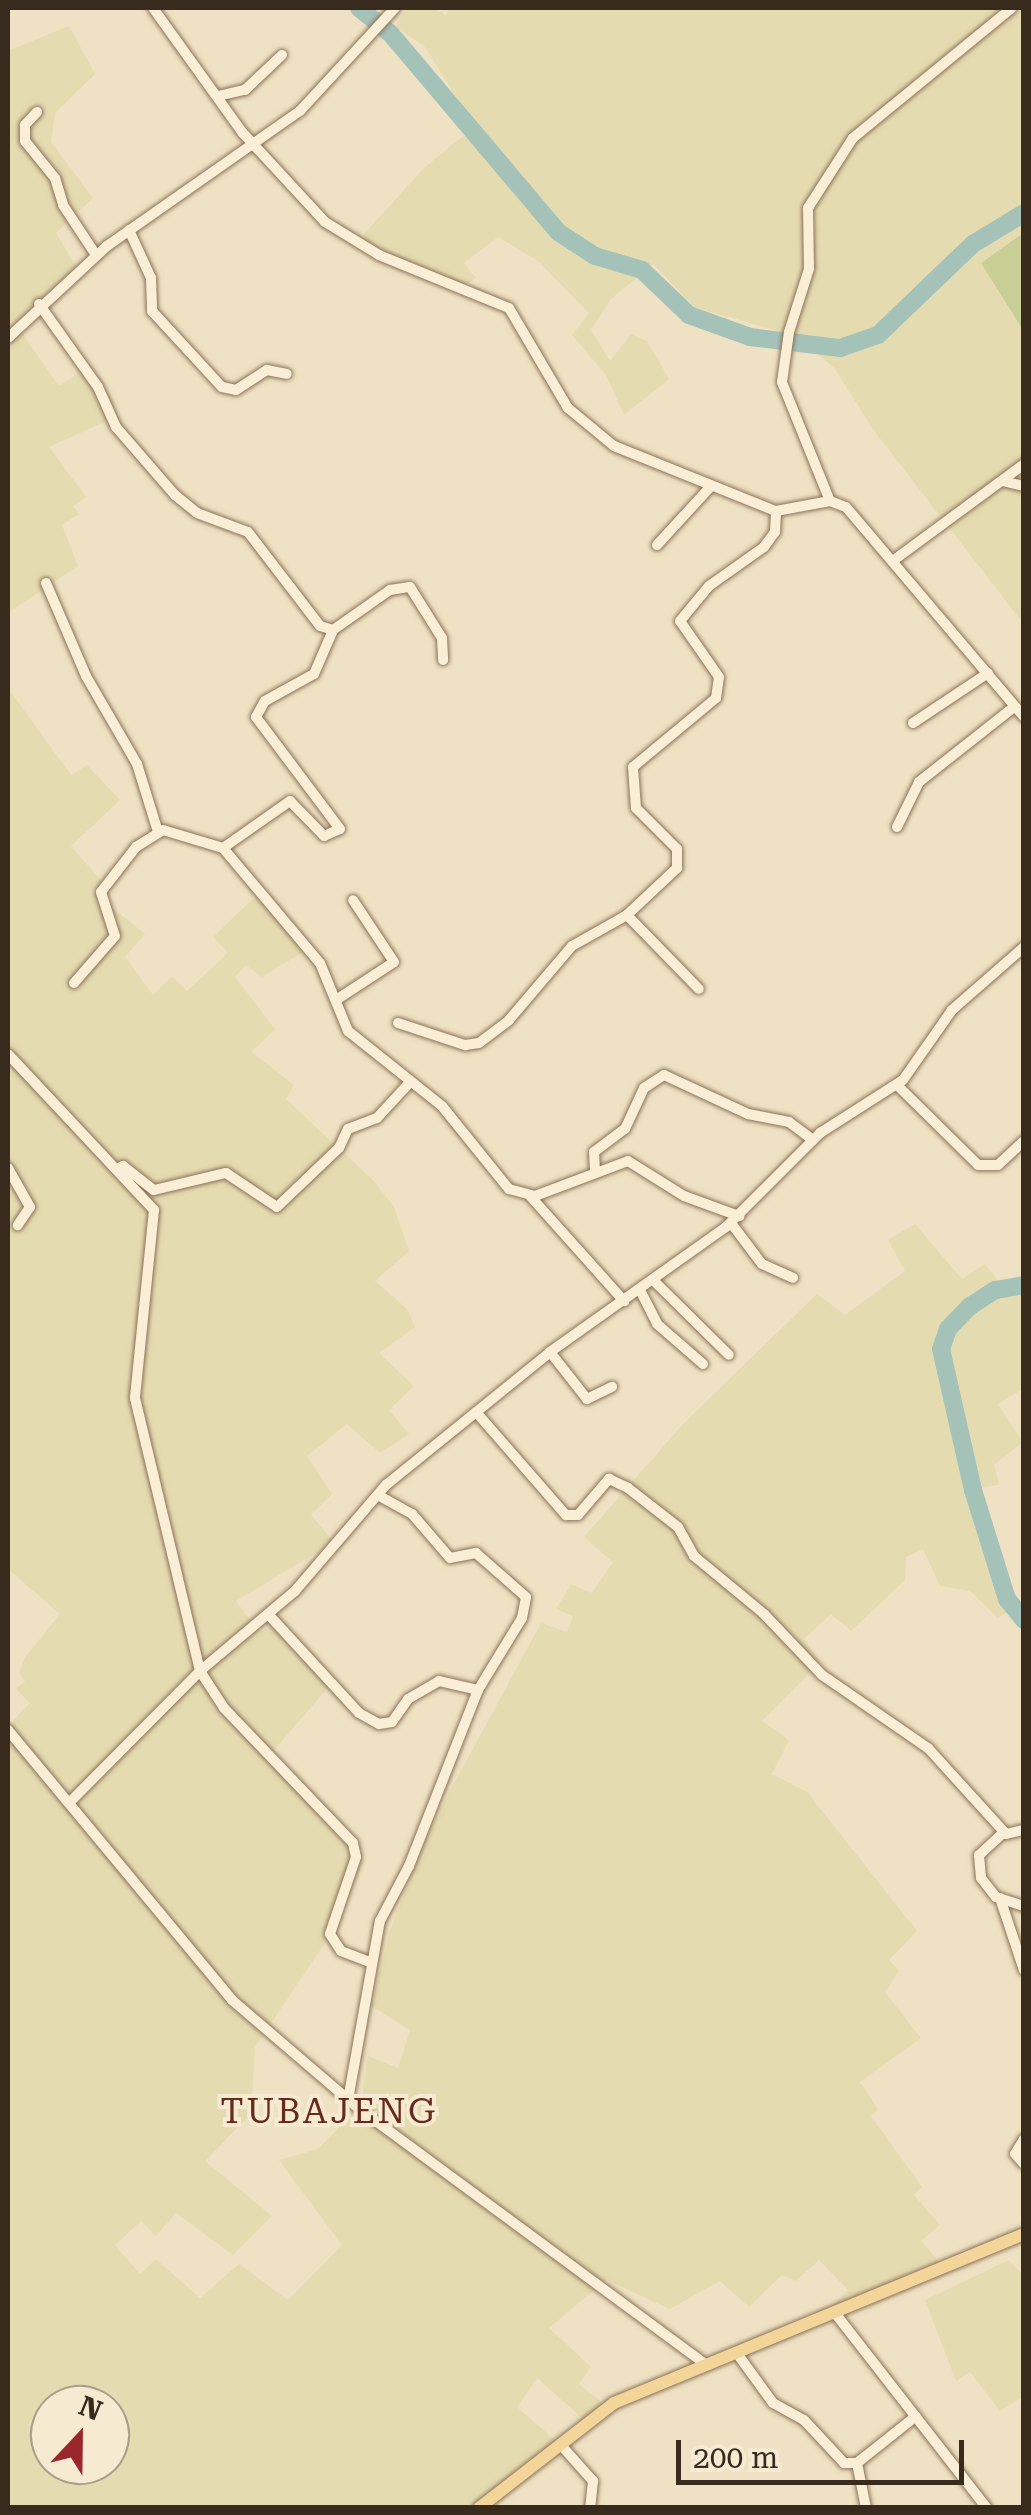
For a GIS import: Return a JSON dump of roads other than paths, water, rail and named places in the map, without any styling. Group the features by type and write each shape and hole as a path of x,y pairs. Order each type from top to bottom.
{"main road":[{"path":"479,2508 614,2403 702,2362 835,2313 1024,2234"}],"street":[{"path":"153,8 254,146 338,232 509,308 568,408 606,440 776,510 830,501"},
{"path":"8,338 39,304 96,255 254,146 336,78 395,8"},
{"path":"1012,8 843,150 808,208 810,269 784,354 785,400 830,501 853,514 1024,717"},
{"path":"218,96 245,90 282,55"},
{"path":"37,112 24,125 25,142 55,178 63,206 96,255"},
{"path":"129,230 150,278 152,311 222,387 236,390 267,370 287,374"},
{"path":"39,304 98,387 116,427 175,495 196,513 248,532 308,612 333,630"},
{"path":"894,560 1024,464"},
{"path":"1002,480 1024,486"},
{"path":"657,545 711,486"},
{"path":"398,1022 464,1045 480,1043 509,1020 572,946 627,915 681,858 636,808 633,766 709,707 719,688 710,661 680,622 709,586 764,546 775,532 776,510"},
{"path":"46,583 86,676 137,764 158,832"},
{"path":"223,848 290,802 324,836 340,829 256,717 265,701 314,674 333,630 390,590 410,586 442,638 442,660"},
{"path":"913,723 988,673"},
{"path":"897,827 919,782 1014,707"},
{"path":"74,983 116,936 103,888 136,847 158,832 223,848 297,932 356,1040 411,1080 457,1122 509,1189 532,1196 624,1301"},
{"path":"336,1000 394,962 353,900"},
{"path":"627,915 699,988"},
{"path":"69,1803 200,1671 268,1614 378,1496 550,1352 735,1220 813,1140 897,1085 952,1010 1024,948"},
{"path":"8,1054 154,1210 135,1398 200,1671 224,1708 353,1843 356,1858 330,1934 336,1948 370,1962"},
{"path":"594,1171 594,1152 624,1129 644,1088 664,1075 748,1114 790,1122 813,1140"},
{"path":"116,1168 123,1166 154,1190 226,1173 277,1207 338,1148 348,1129 376,1118 411,1080"},
{"path":"897,1085 984,1168 1006,1160 1024,1141"},
{"path":"532,1196 620,1161 636,1164 684,1196 735,1220 762,1264 793,1278"},
{"path":"8,1168 30,1206 18,1225"},
{"path":"654,1281 728,1355"},
{"path":"640,1290 657,1324 702,1364"},
{"path":"550,1352 587,1399 612,1387"},
{"path":"476,1412 566,1516 578,1516 612,1478 678,1527 694,1556 764,1614 822,1674 928,1748 1004,1832 1014,1837 1024,1830"},
{"path":"348,2100 370,1962 384,1910 409,1866 478,1690 516,1630 524,1593 474,1552 450,1558 412,1514 378,1496"},
{"path":"268,1614 359,1713 379,1724 392,1722 408,1699 439,1681 478,1690"},
{"path":"8,1730 210,1978 348,2100 702,2362"},
{"path":"1004,1832 983,1848 979,1861 986,1886 1000,1898 1024,1906"},
{"path":"1000,1898 1024,1970"},
{"path":"1024,2139 1014,2154 1024,2164"},
{"path":"835,2313 988,2508"},
{"path":"736,2352 773,2403 804,2420 841,2461 858,2463 916,2416"},
{"path":"560,2444 593,2481 590,2508"},
{"path":"858,2463 866,2508"}],"waterway":[{"path":"359,8 390,33 558,232 595,256 642,270 689,315 750,337 840,348 878,335 973,244 1024,213"},
{"path":"1024,1285 995,1290 970,1306 948,1329 941,1349 973,1490 1007,1599 1024,1620"}],"district":[{"name":"TUBAJENG","path":"329,2112"}]}
